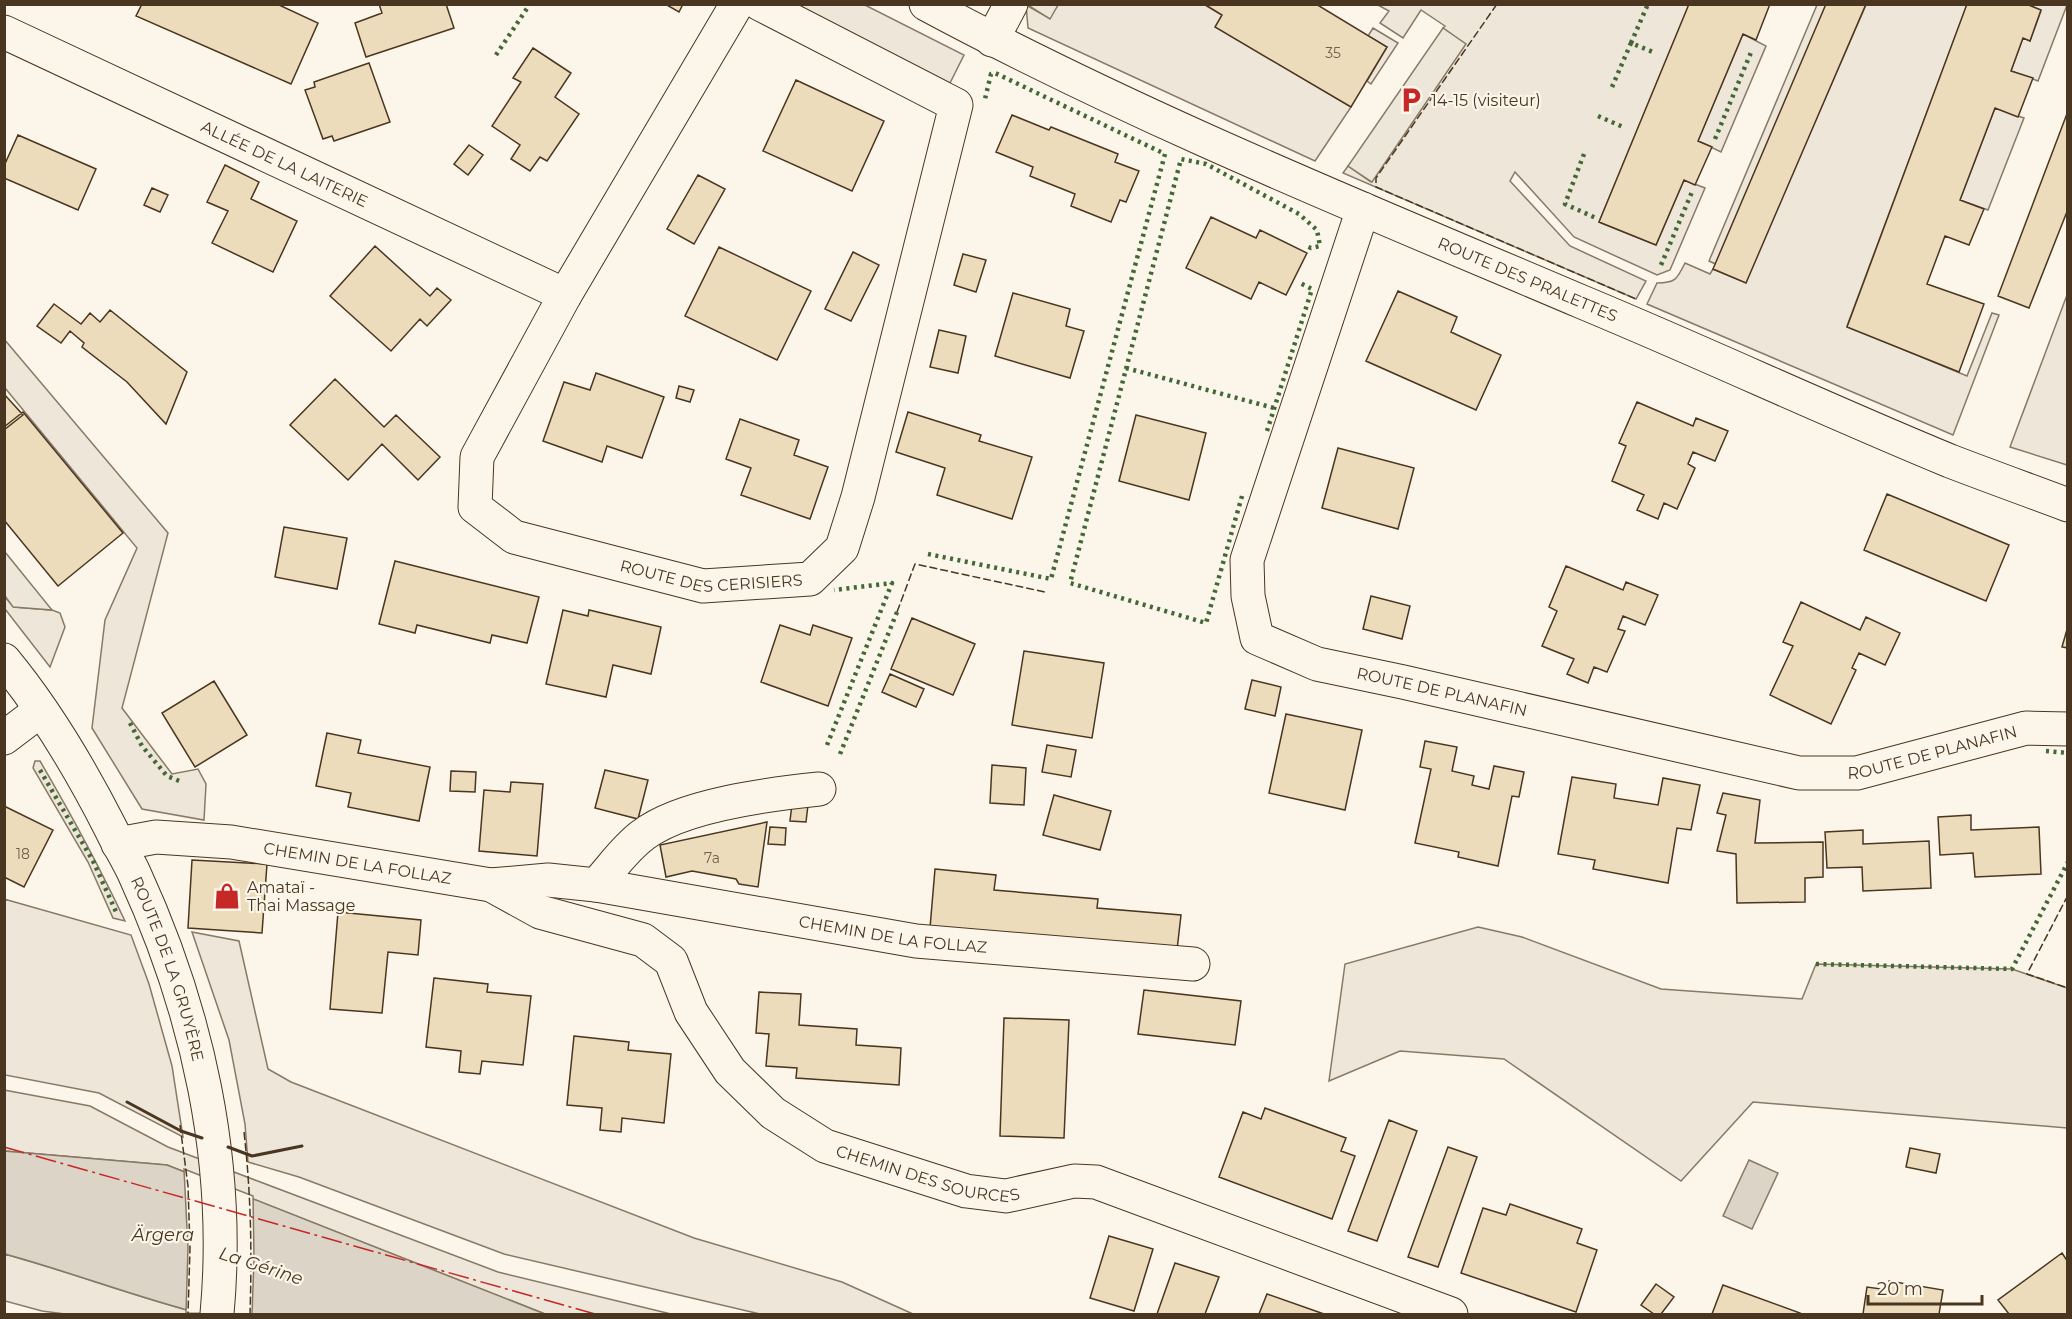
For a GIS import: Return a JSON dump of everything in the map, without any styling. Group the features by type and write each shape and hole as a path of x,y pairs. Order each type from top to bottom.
{"street":[{"name":"ROUTE DES CERISIERS","path":"737,4 565,295 477,457 475,507 514,537 703,586 810,579 842,548 858,497 956,105 760,4"},
{"name":"ROUTE DES PRALETTES","path":"926,4 992,40 1180,128 1363,209 1950,461 2067,505"},
{"path":"992,40 1011,4"},
{"name":"ALLÉE DE LA LAITERIE","path":"4,32 565,295"},
{"name":"ROUTE DE PLANAFIN","path":"1363,209 1247,560 1248,596 1257,638 1317,664 1414,684 1799,773 1857,773 2026,728 2067,729"},
{"name":"ROUTE DE LA GRUYÈRE","path":"4,660 41,710 78,769 133,871 159,930 176,979 194,1040 213,1126 221,1224 217,1314"},
{"path":"4,738 41,710"},
{"path":"596,885 642,835 663,822 690,812 713,807 780,793 819,789"},
{"name":"CHEMIN DE LA FOLLAZ","path":"118,844 156,837 231,842 492,885 548,880 596,885 916,941 1193,964"},
{"name":"CHEMIN DES SOURCES","path":"492,885 540,912 642,940 671,961 692,1012 729,1071 773,1113 825,1146 966,1191 1006,1196 1074,1181 1096,1182 1451,1314"}],"shaded area":[{"path":"1026,4 1058,5 1050,19"},
{"path":"798,5 865,5 964,55 950,83"},
{"path":"1026,5 1049,18 1058,5 1205,5 1222,15 1216,27 1351,107 1315,161 1028,28"},
{"path":"1378,5 1689,5 1599,222 1656,245 1684,180 1705,188 1670,270 1657,275 1574,237 1515,172 1510,181 1570,246 1646,281 1636,299 1343,173 1348,166 1371,182 1465,44 1443,28 1445,26 1421,10 1403,38 1380,23 1389,11"},
{"path":"1817,5 1863,5 1745,277 1709,261"},
{"path":"1866,5 1967,5 1847,326 1967,376 1992,313 1999,315 1953,435 1647,304 1657,283 1675,279 1685,263 1710,274 1713,269 1745,282"},
{"path":"2026,5 2067,5 2038,81 2011,71 2023,38 2030,41 2041,11"},
{"path":"1373,28 1398,43 1371,84 1367,81 1387,47 1368,36"},
{"path":"1443,28 1466,44 1372,182 1348,166"},
{"path":"1743,34 1766,46 1721,152 1698,141"},
{"path":"1995,108 2024,118 1988,210 1960,200"},
{"path":"2067,295 2068,465 2010,447"},
{"path":"4,339 168,533 122,708 172,774 198,769 206,784 204,820 142,809 92,728 105,620 137,548 5,388"},
{"path":"5,552 52,610 13,607 5,596"},
{"path":"4,596 14,607 52,610 60,613 65,627 50,667 5,609"},
{"path":"35,761 40,761 63,801 125,921 113,918 88,862 33,768"},
{"path":"4,899 131,935 149,984 172,1066 183,1137 99,1093 5,1075"},
{"path":"1478,927 1522,937 1661,989 1802,999 1816,964 2012,969 2067,988 2067,1128 1753,1102 1681,1181 1504,1059 1400,1051 1329,1081 1345,964"},
{"path":"192,932 239,941 268,1069 291,1082 694,1238 842,1282 913,1314 760,1314 504,1254 299,1177 248,1162 245,1124 229,1040"},
{"path":"4,1090 90,1106 168,1147 498,1272 671,1314 545,1314 167,1165 5,1151"},
{"path":"4,1254 202,1314 65,1314 42,1311 5,1301"}],"water":[{"name":"Ärgera","path":"4,1151 167,1165 545,1314 202,1314 152,1300 5,1254"},
{"path":"1749,1160 1778,1173 1752,1229 1723,1216"}],"pier":[{"path":"184,1169 253,1196 252,1314 186,1313 188,1248"}],"building":[{"path":"142,4 277,4 318,23 291,84 136,16"},
{"path":"379,4 446,4 454,28 366,57 355,23 382,13"},
{"path":"665,4 683,4 679,12"},
{"path":"1204,4 1316,4 1387,47 1351,107 1215,27 1222,15"},
{"path":"1689,4 1770,4 1756,40 1743,34 1698,141 1712,147 1695,185 1684,180 1656,245 1599,222"},
{"path":"1826,4 1866,4 1746,283 1713,269"},
{"path":"1967,4 2026,4 2041,10 2030,41 2023,38 2011,71 2033,78 2018,117 1995,108 1960,200 1984,209 1969,245 1945,236 1927,284 1984,304 1959,372 1847,327"},
{"path":"533,48 571,73 555,97 579,114 547,161 540,157 530,171 511,159 520,145 492,126 521,82 513,78"},
{"path":"369,63 390,122 334,141 332,136 323,139 305,90 315,87 314,82"},
{"path":"796,80 884,121 852,191 763,151"},
{"path":"2068,111 2068,209 2029,308 1998,296"},
{"path":"1012,115 1049,130 1051,127 1118,154 1115,162 1139,171 1126,202 1120,200 1111,222 1071,206 1075,194 1030,176 1033,167 996,152"},
{"path":"18,135 96,169 78,210 4,178 4,166"},
{"path":"469,145 483,155 468,175 454,164"},
{"path":"225,165 259,182 251,199 297,221 273,272 212,243 228,211 207,202"},
{"path":"698,175 725,189 694,244 667,229"},
{"path":"152,188 168,195 160,212 144,205"},
{"path":"1211,217 1256,238 1260,230 1307,253 1286,295 1259,282 1251,299 1186,268"},
{"path":"375,246 430,296 437,288 451,300 427,326 420,319 391,351 330,296"},
{"path":"719,247 811,291 777,360 685,316"},
{"path":"853,252 879,265 851,321 825,309"},
{"path":"963,254 986,260 976,292 954,285"},
{"path":"1398,291 1457,317 1451,332 1501,355 1476,410 1366,361"},
{"path":"1013,293 1070,309 1066,326 1084,331 1070,378 995,356"},
{"path":"54,304 81,324 90,313 100,322 110,310 187,372 166,424 127,382 82,347 84,343 70,331 61,343 37,326"},
{"path":"939,330 966,336 958,373 930,367"},
{"path":"596,373 664,397 642,458 607,446 602,462 543,441 564,382 590,390"},
{"path":"335,379 384,427 396,415 440,457 418,480 382,444 348,480 290,425"},
{"path":"679,386 694,390 690,402 676,398"},
{"path":"4,394 23,415 4,430"},
{"path":"1637,402 1693,426 1696,418 1728,431 1715,461 1693,452 1688,464 1695,468 1677,509 1664,503 1658,519 1637,510 1644,495 1612,481 1626,446 1619,443"},
{"path":"23,412 123,533 58,586 4,520 4,427"},
{"path":"908,412 981,435 979,441 1032,457 1012,519 937,495 945,468 896,452"},
{"path":"1136,415 1206,433 1189,500 1119,481"},
{"path":"740,419 799,440 794,455 828,467 810,519 741,495 751,468 726,459"},
{"path":"1338,448 1414,468 1398,529 1322,508"},
{"path":"1887,494 2009,545 1986,601 1864,550"},
{"path":"284,527 347,538 337,589 275,577"},
{"path":"395,561 539,597 527,643 492,635 490,643 417,625 415,633 379,624"},
{"path":"1566,566 1623,590 1626,582 1658,595 1645,625 1623,616 1618,629 1625,631 1607,672 1594,667 1588,683 1567,674 1574,659 1542,646 1557,611 1549,607"},
{"path":"1371,596 1410,606 1402,639 1363,629"},
{"path":"1801,602 1860,630 1866,617 1900,633 1885,665 1859,653 1852,668 1856,670 1831,724 1770,695 1793,646 1783,642"},
{"path":"563,610 588,616 589,610 661,627 651,674 613,665 606,697 546,684"},
{"path":"912,618 975,644 953,695 891,669"},
{"path":"780,625 810,635 813,625 852,638 828,706 761,682"},
{"path":"2068,626 2068,648 2062,647"},
{"path":"1024,651 1104,663 1092,738 1012,725"},
{"path":"890,674 924,689 916,707 882,692"},
{"path":"1252,680 1281,687 1275,716 1245,709"},
{"path":"214,681 247,735 195,767 162,713"},
{"path":"1286,714 1362,730 1345,810 1269,793"},
{"path":"327,733 361,740 358,753 430,767 419,821 348,807 351,793 316,786"},
{"path":"1425,741 1457,747 1452,771 1474,776 1472,785 1489,789 1494,766 1524,772 1519,797 1512,796 1498,866 1458,857 1459,852 1415,843 1431,769 1420,767"},
{"path":"1047,745 1076,750 1071,777 1042,772"},
{"path":"992,765 1026,768 1024,805 990,803"},
{"path":"605,770 648,780 638,819 595,808"},
{"path":"451,771 476,772 475,792 450,791"},
{"path":"1572,777 1616,784 1614,798 1658,805 1663,778 1700,785 1691,830 1677,828 1668,883 1593,869 1595,860 1558,854"},
{"path":"511,782 543,784 537,856 479,851 484,790 510,792"},
{"path":"1723,793 1760,800 1755,843 1823,842 1823,877 1805,878 1805,902 1737,903 1736,854 1717,851 1726,815 1717,813"},
{"path":"1054,795 1111,811 1100,850 1043,835"},
{"path":"792,804 808,805 806,822 790,821"},
{"path":"4,806 53,830 24,887 4,877"},
{"path":"1971,815 1971,830 2039,827 2041,874 1975,877 1973,853 1940,855 1938,817"},
{"path":"767,822 758,887 739,884 736,879 692,871 666,877 660,845"},
{"path":"770,827 786,828 785,845 768,844"},
{"path":"1863,830 1863,844 1929,841 1931,888 1863,891 1862,867 1827,868 1825,832"},
{"name":"Amataï - Thai Massage","path":"192,860 267,864 262,933 188,928"},
{"path":"935,869 996,875 994,890 1098,899 1097,908 1181,915 1177,950 930,928"},
{"path":"338,912 421,920 418,955 388,952 382,1013 330,1009"},
{"path":"434,978 488,984 487,992 531,996 523,1065 482,1061 480,1074 459,1072 461,1051 426,1047"},
{"path":"1144,990 1241,1001 1235,1045 1138,1034"},
{"path":"759,992 801,994 799,1025 857,1029 856,1045 901,1048 899,1085 796,1078 797,1068 766,1066 769,1034 756,1033"},
{"path":"1004,1018 1069,1020 1064,1138 1000,1136"},
{"path":"574,1036 629,1042 628,1050 671,1054 664,1123 622,1118 621,1132 600,1130 602,1108 567,1105"},
{"path":"1265,1108 1346,1138 1341,1151 1355,1156 1332,1219 1219,1177 1243,1112 1261,1119"},
{"path":"1389,1120 1417,1131 1377,1241 1348,1231"},
{"path":"1448,1147 1477,1157 1438,1267 1408,1257"},
{"path":"1910,1148 1940,1154 1936,1173 1906,1167"},
{"path":"1510,1204 1582,1229 1577,1243 1597,1250 1576,1312 1461,1273 1483,1208 1506,1215"},
{"path":"1109,1236 1153,1249 1134,1311 1090,1298"},
{"path":"2062,1253 2068,1262 2068,1314 2009,1314 1998,1300"},
{"path":"1175,1263 1219,1277 1205,1314 1157,1314"},
{"path":"1889,1281 1943,1290 1939,1314 1863,1314 1867,1287 1888,1290"},
{"path":"1656,1284 1674,1297 1661,1314 1654,1314 1641,1305"},
{"path":"1723,1285 1800,1313 1712,1314"},
{"path":"1267,1294 1324,1314 1259,1314"}],"hedge":[{"path":"496,55 530,4"},
{"path":"1631,43 1648,4"},
{"path":"1612,87 1631,43 1653,52"},
{"path":"1715,139 1752,50"},
{"path":"928,554 1051,579 1165,154 995,73 991,74 985,99"},
{"path":"1598,116 1623,127"},
{"path":"1584,154 1565,204 1596,218"},
{"path":"1242,496 1206,623 1070,583 1181,159 1206,164 1299,214 1317,230 1320,246 1311,248 1306,246"},
{"path":"1661,265 1692,192"},
{"path":"1267,431 1312,289 1300,283"},
{"path":"1126,368 1274,408"},
{"path":"827,745 892,583 834,590"},
{"path":"840,754 897,612"},
{"path":"130,723 142,746 167,776 182,782"},
{"path":"2046,751 2068,753"},
{"path":"40,770 93,861 117,914"},
{"path":"1816,964 2012,969 2068,862"}],"fence":[{"path":"1497,4 1376,178 1376,187 1636,299"},
{"path":"897,612 915,564 1045,592"},
{"path":"2068,895 2027,974 2068,988"},
{"path":"4,1096 5,1101"},
{"path":"180,1125 188,1186 190,1248 188,1314"},
{"path":"244,1132 250,1223 250,1314"}],"wall":[{"path":"127,1102 181,1131 202,1138"},
{"path":"228,1147 252,1156 302,1146"}],"power":[{"path":"4,1147 595,1314"}],"place":[{"name":"14-15 (visiteur)","path":"1411,100"},
{"name":"Amataï - Thai Massage","path":"227,896"}],"water label":[{"name":"La Gérine","path":"261,1266"}]}
